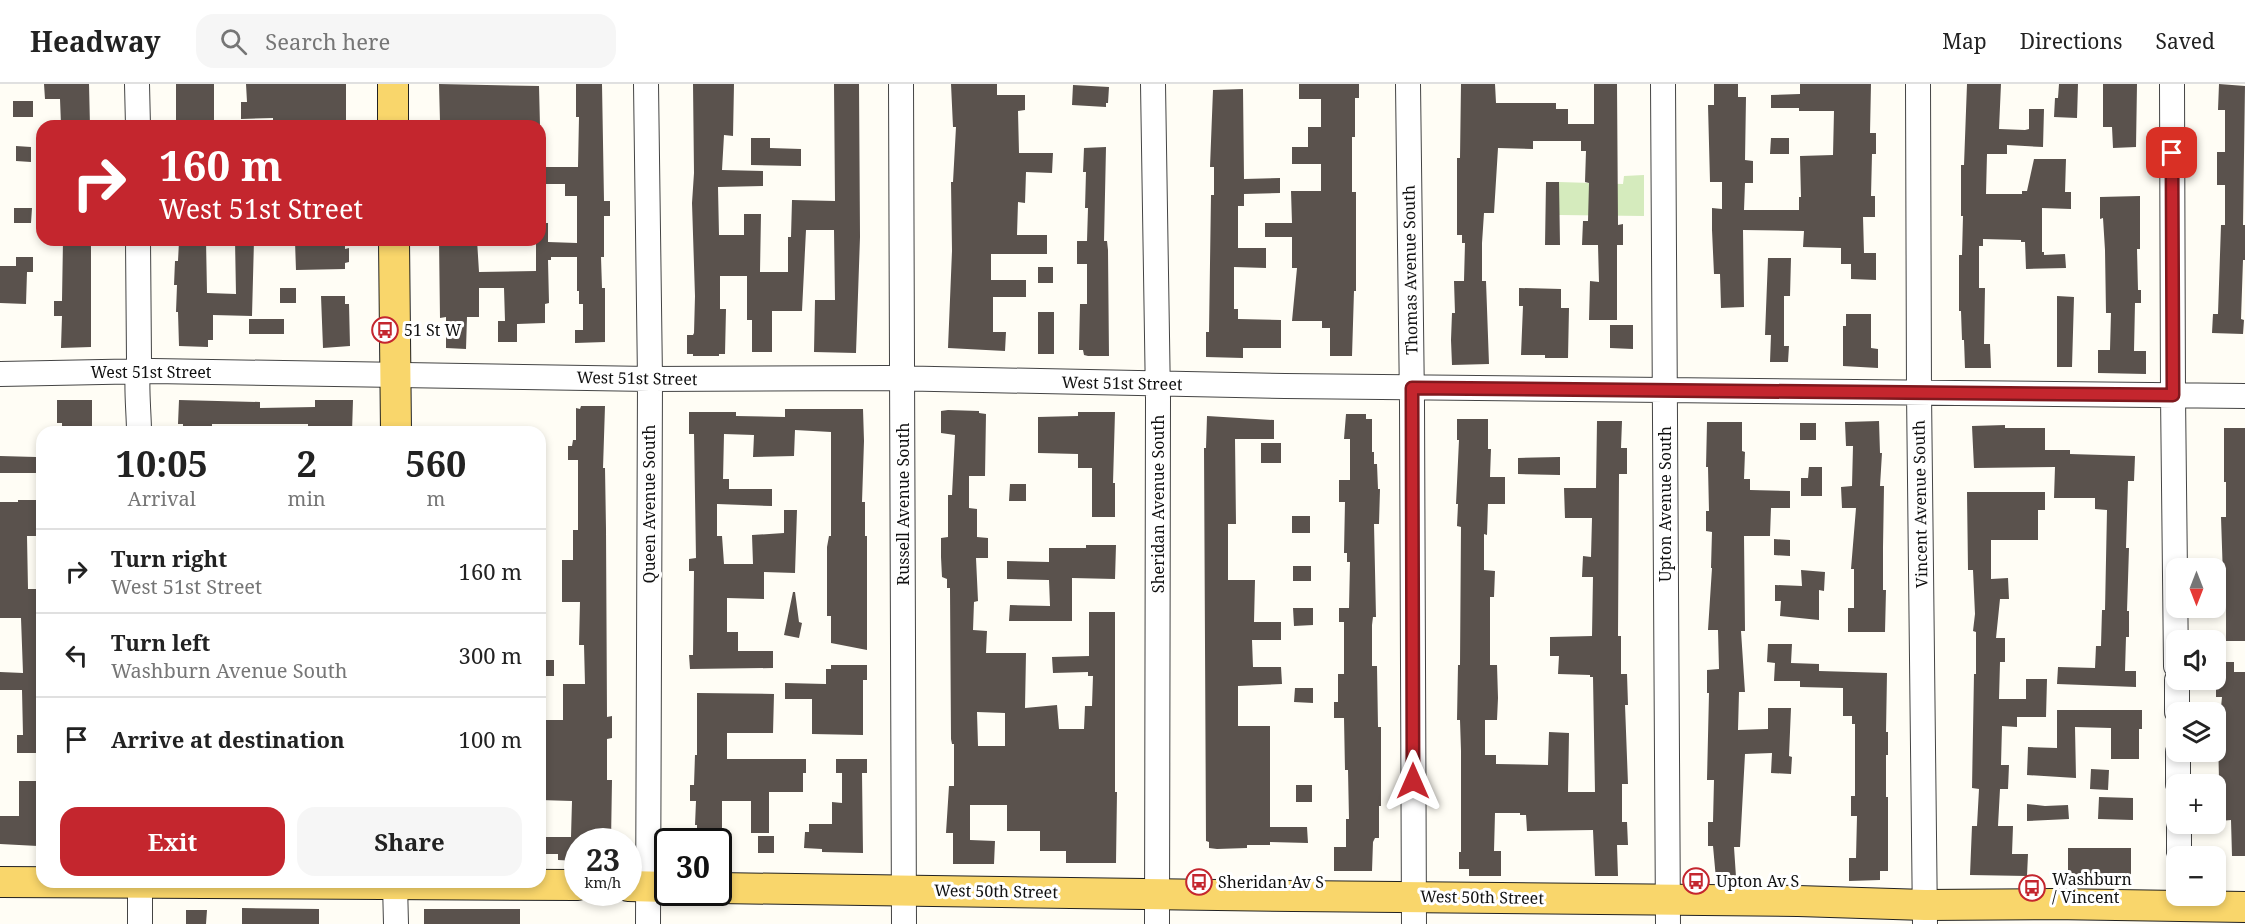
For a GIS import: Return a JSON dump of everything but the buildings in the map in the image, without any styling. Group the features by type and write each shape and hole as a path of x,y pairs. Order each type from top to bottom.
{"main road":[{"path":"393,84 393,120"},
{"path":"394,246 396,426"},
{"path":"0,882 36,882"},
{"path":"546,885 564,885"},
{"name":"West 50th Street","path":"732,888 1157,893 1414,910 1925,914 2052,904 2179,909 2245,907"}],"street":[{"path":"137,84 138,120"},
{"name":"Queen Avenue South","path":"646,84 650,379 648,924"},
{"name":"Russell Avenue South","path":"901,84 904,924"},
{"name":"Sheridan Avenue South","path":"1153,84 1157,382 1157,924"},
{"name":"Thomas Avenue South","path":"1408,84 1414,910"},
{"name":"Upton Avenue South","path":"1663,84 1668,912"},
{"name":"Vincent Avenue South","path":"1918,84 1925,914"},
{"path":"2172,84 2176,630"},
{"path":"138,246 139,360 136,372 139,382 139,426"},
{"name":"West 51st Street","path":"0,374 136,372 650,379 902,378 1412,388 2245,396"},
{"path":"140,888 140,924"},
{"path":"395,888 396,924"}],"green space":[{"path":"1644,175 1644,216 1559,215 1559,182 1623,184 1624,176"}],"place":[{"name":"51 St W","path":"385,330"},
{"name":"Upton Av S","path":"1696,881"},
{"name":"Sheridan Av S","path":"1199,882"},
{"name":"Washburn / Vincent","path":"2032,888"}],"route":[{"path":"1413,781 1412,388 2173,395 2172,153"}]}
